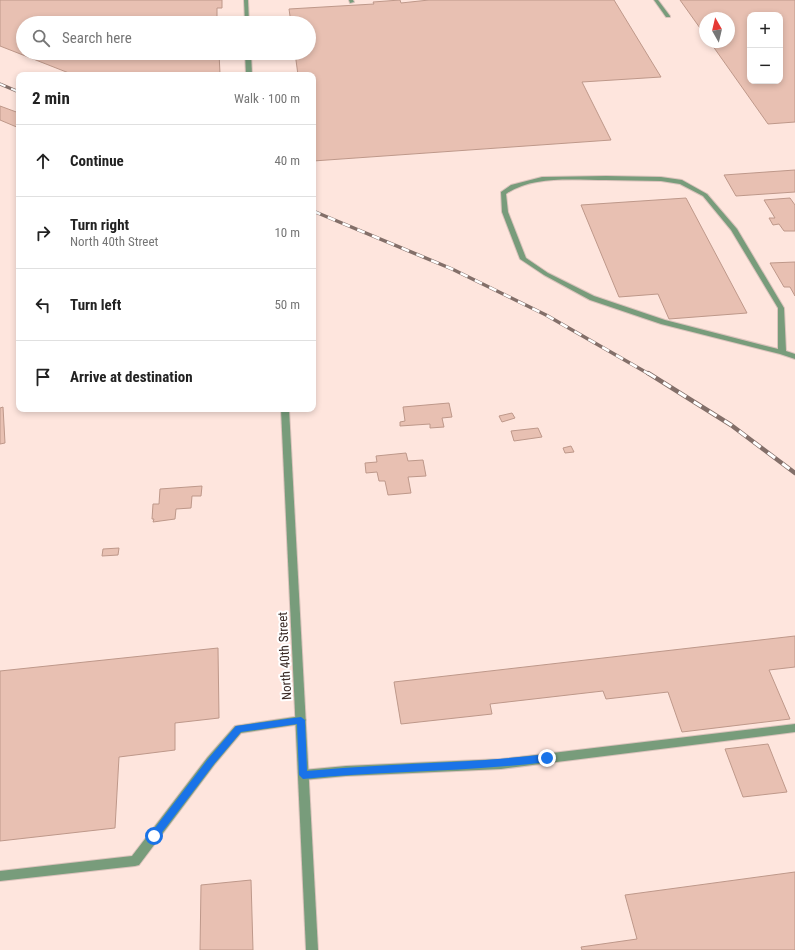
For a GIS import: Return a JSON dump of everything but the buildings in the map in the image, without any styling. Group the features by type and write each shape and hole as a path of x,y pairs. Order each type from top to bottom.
{"street":[{"path":"246,0 247,16"},
{"path":"656,0 668,16"},
{"path":"248,60 249,72"},
{"path":"782,352 781,308 734,229 705,195 682,182 661,179 606,178 542,179 513,186 503,193 505,212 523,259 546,274 592,298 663,322 782,352 795,357"},
{"name":"North 40th Street","path":"285,412 312,950"},
{"path":"0,876 135,861 211,761 238,729 301,720"},
{"path":"303,775 346,771 500,764 795,728"}],"railway":[{"path":"0,84 16,91"},
{"path":"316,212 452,269 546,315 649,374"},
{"path":"648,373 731,425 795,473"}],"route":[{"path":"154,836 211,761 238,729 301,720 303,775 346,771 500,764 547,758"}]}
